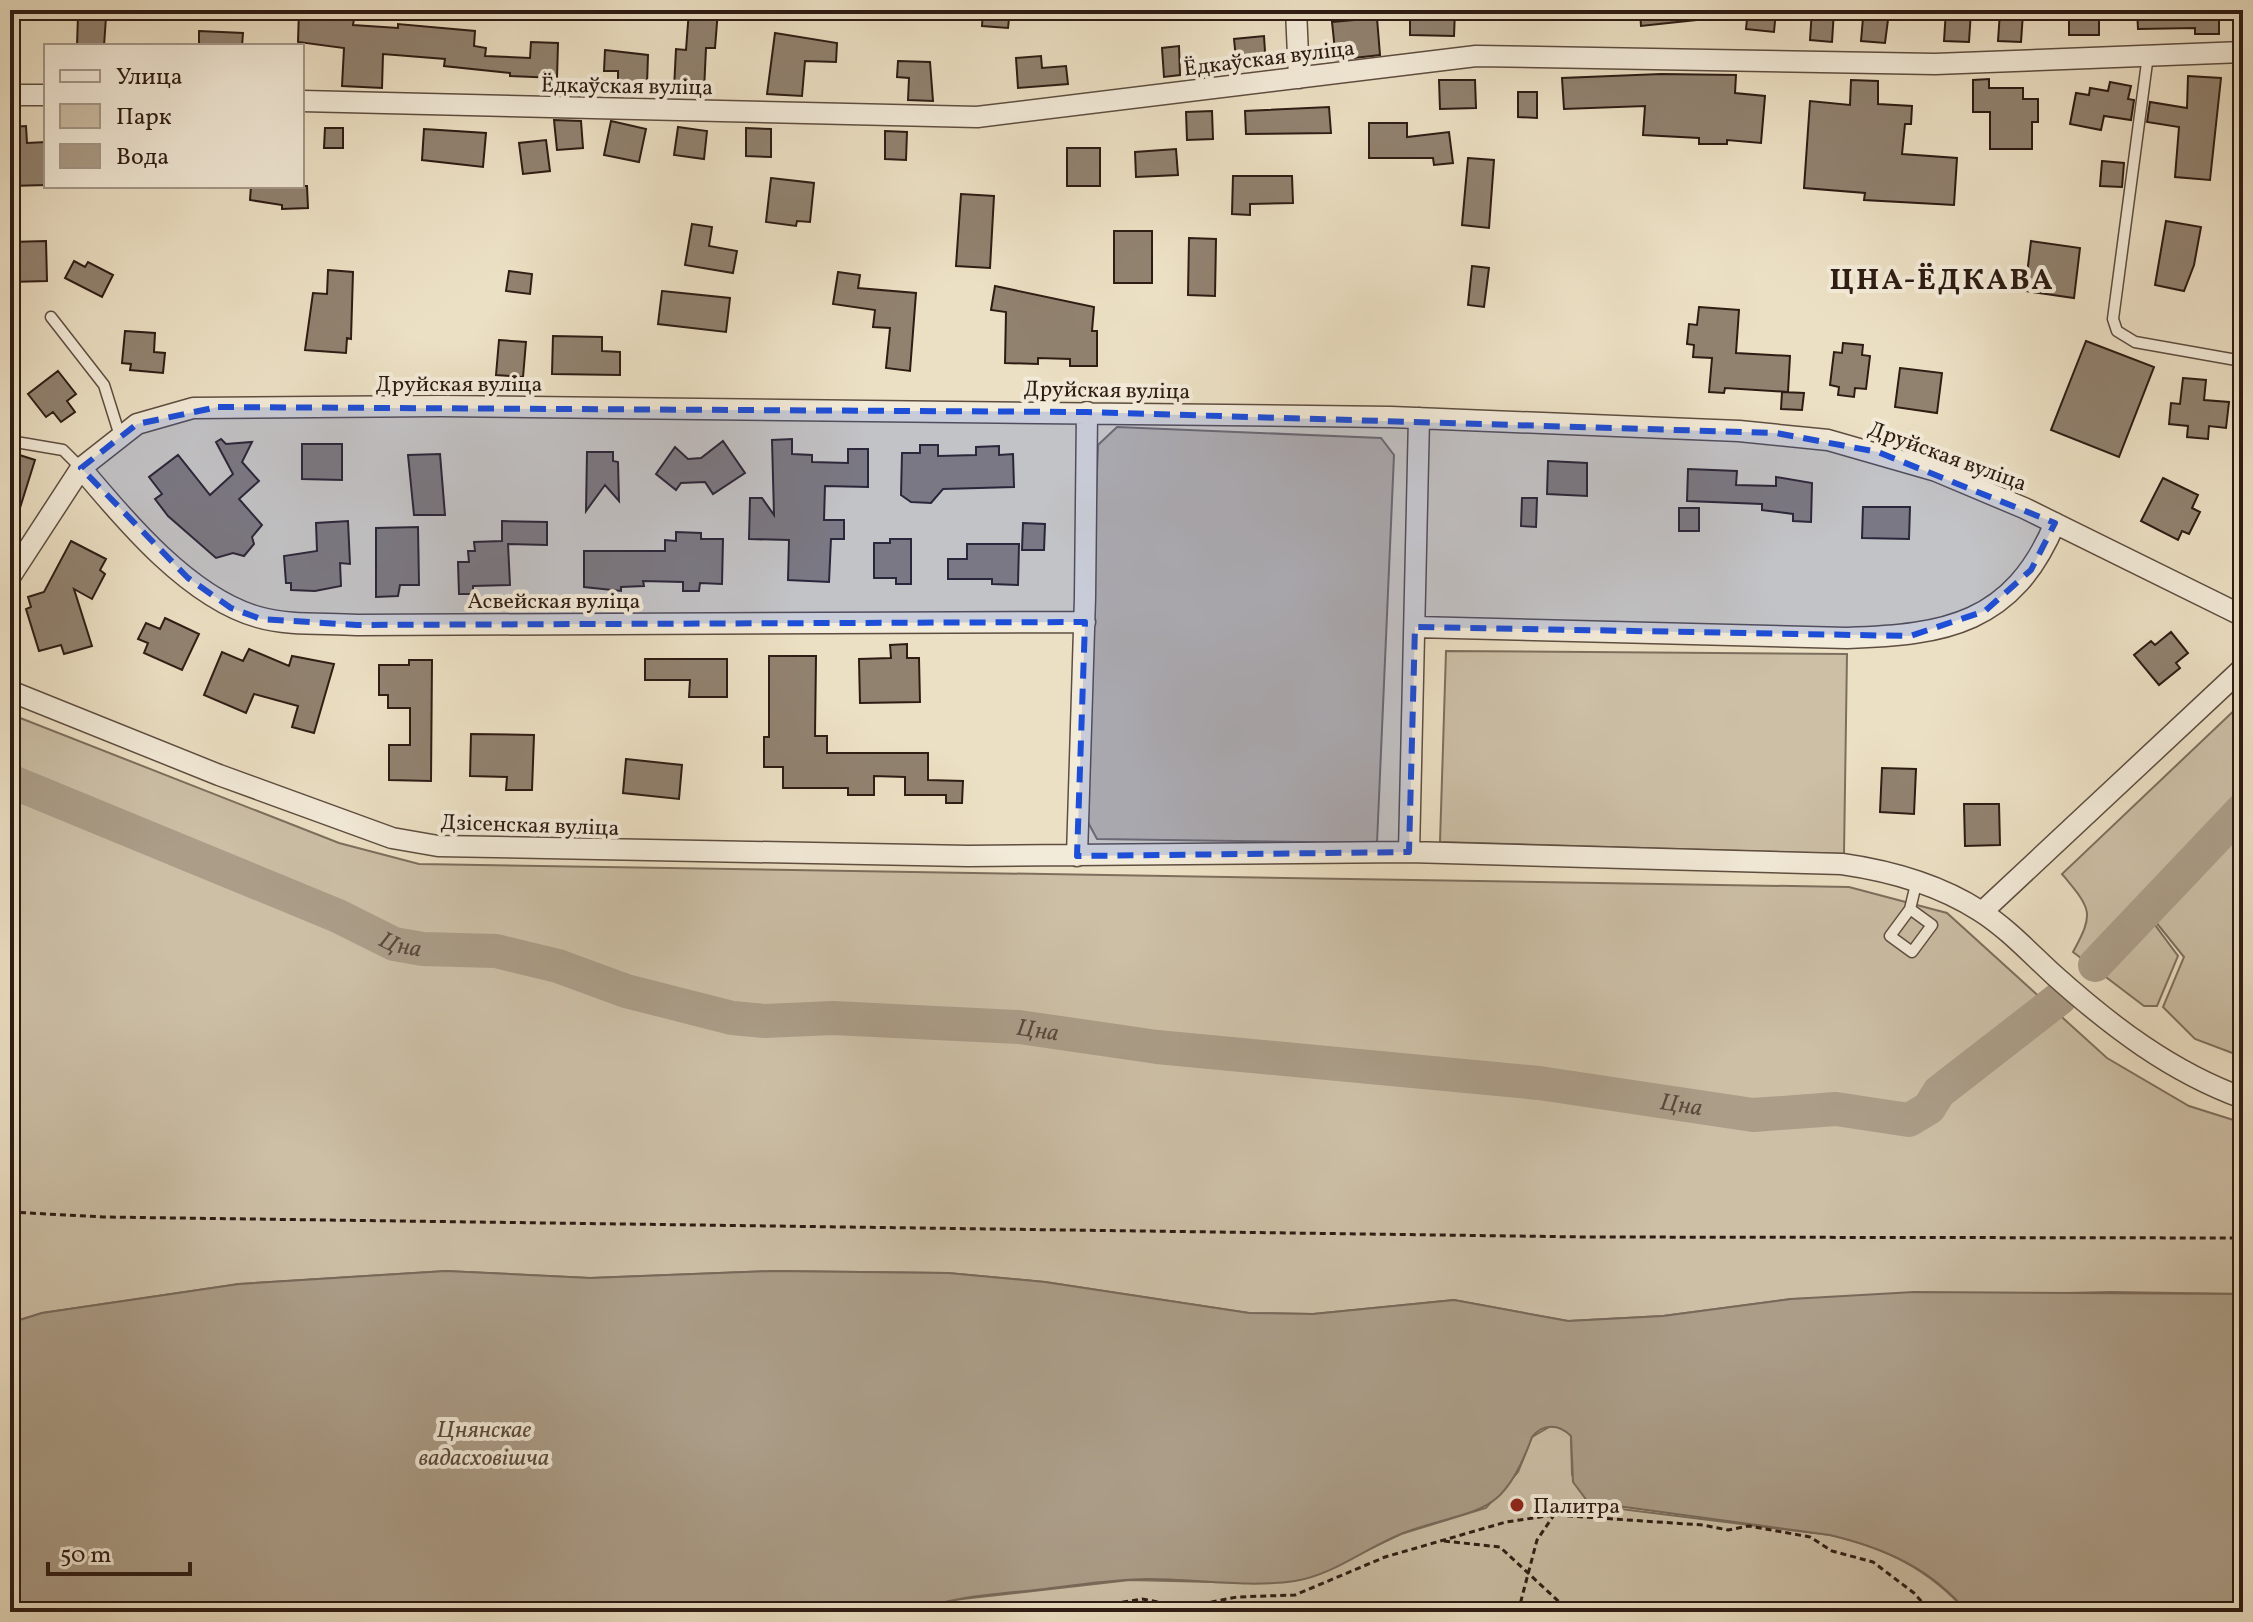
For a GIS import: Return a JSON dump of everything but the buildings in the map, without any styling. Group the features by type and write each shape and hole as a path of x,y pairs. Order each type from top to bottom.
{"street":[{"path":"1296,10 1299,78"},
{"name":"Ёдкаўская вуліца","path":"304,101 977,117 1476,56 1935,64 2243,52"},
{"path":"10,95 44,95"},
{"name":"Друйская вуліца","path":"10,577 81,468 137,424 172,411 266,405 1087,412 1419,418 1739,431 1828,440 1936,471 2055,523 2243,616"},
{"path":"1077,856 1085,622 1087,412"},
{"path":"1409,852 1419,418"},
{"name":"Асвейская вуліца","path":"81,468 188,578 231,608 261,619 357,625 1085,622"},
{"path":"1415,627 1847,638 1910,636 1949,628 1985,611 2031,570 2055,523"},
{"path":"1982,912 2243,668"},
{"name":"Дзісенская вуліца","path":"10,691 219,775 392,838 416,843 496,848 1077,856 1409,852 1842,864 1884,870 1917,880 1982,912 2115,1026 2190,1076 2243,1098"}],"lane":[{"path":"2148,55 2113,319 2117,331 2135,342 2242,361"},
{"path":"51,317 104,385 120,436"},
{"path":"10,441 63,450 81,468"},
{"path":"1910,909 1917,880"}],"path":[{"path":"10,1212 103,1217 1587,1237 2243,1238"},
{"path":"1518,1612 1537,1540 1554,1515"},
{"path":"1063,1612 1142,1599 1186,1607 1237,1597 1295,1595 1385,1557 1506,1522 1554,1515 1703,1525 1728,1530 1749,1526 1810,1537 1832,1551 1873,1562 1914,1593 1931,1612"},
{"path":"1438,1541 1500,1547 1570,1612"},
{"path":"1097,1612 1100,1604"}],"highlighted area":[{"path":"218,407 1087,412 1776,433 1878,452 2055,523 2031,570 1985,611 1910,636 1415,627 1409,852 1077,856 1085,622 357,625 261,619 231,608 188,578 81,468 137,424"}],"green space":[{"path":"1117,427 1381,438 1394,455 1377,843 1097,839 1084,815 1098,445"},
{"path":"1446,651 1847,654 1844,854 1440,842"},
{"path":"2243,702 2243,803 2141,906 2178,956 2157,1006 2144,1006 2073,952 2085,928 2087,911 2062,874"},
{"path":"10,714 339,843 419,864 1849,887 1947,913 2107,1058 2189,1106 2243,1123 2243,1294 2111,1292 1791,1299 1663,1316 1568,1321 1454,1300 1313,1314 1249,1313 1045,1282 948,1273 773,1271 590,1278 446,1271 239,1284 42,1313 10,1323"},
{"path":"2243,821 2243,1057 2195,1039 2163,1007 2184,957 2151,916"},
{"path":"1551,1426 1560,1427 1571,1435 1572,1475 1597,1506 1850,1540 1888,1554 1922,1572 1967,1612 914,1612 953,1600 1130,1580 1254,1583 1313,1576 1401,1534 1486,1508 1518,1472 1532,1437"}],"water":[{"name":"Цнянскае вадасховішча","path":"446,1271 590,1278 773,1271 948,1273 1045,1282 1249,1313 1313,1314 1454,1300 1568,1321 1663,1316 1791,1299 1914,1292 2243,1294 2243,1612 1967,1612 1938,1583 1922,1572 1888,1553 1850,1540 1588,1502 1573,1482 1571,1436 1561,1429 1546,1427 1532,1437 1510,1483 1485,1506 1406,1532 1337,1567 1295,1581 1258,1584 1122,1580 979,1596 914,1612 10,1612 10,1323 42,1313 239,1284"}],"waterway":[{"name":"Цна","path":"10,781 338,916 394,944 423,949 496,951 558,966 626,991 732,1018 765,1021 833,1018 1019,1027 1157,1047 1539,1083 1753,1115 1836,1109 1909,1120 1929,1108 1939,1092 2060,998"},
{"name":"Цна","path":"2095,965 2243,809"}],"place":[{"name":"Палитра","path":"1517,1505"}],"district":[{"name":"ЦНА-ЁДКАВА","path":"1942,279"}]}
